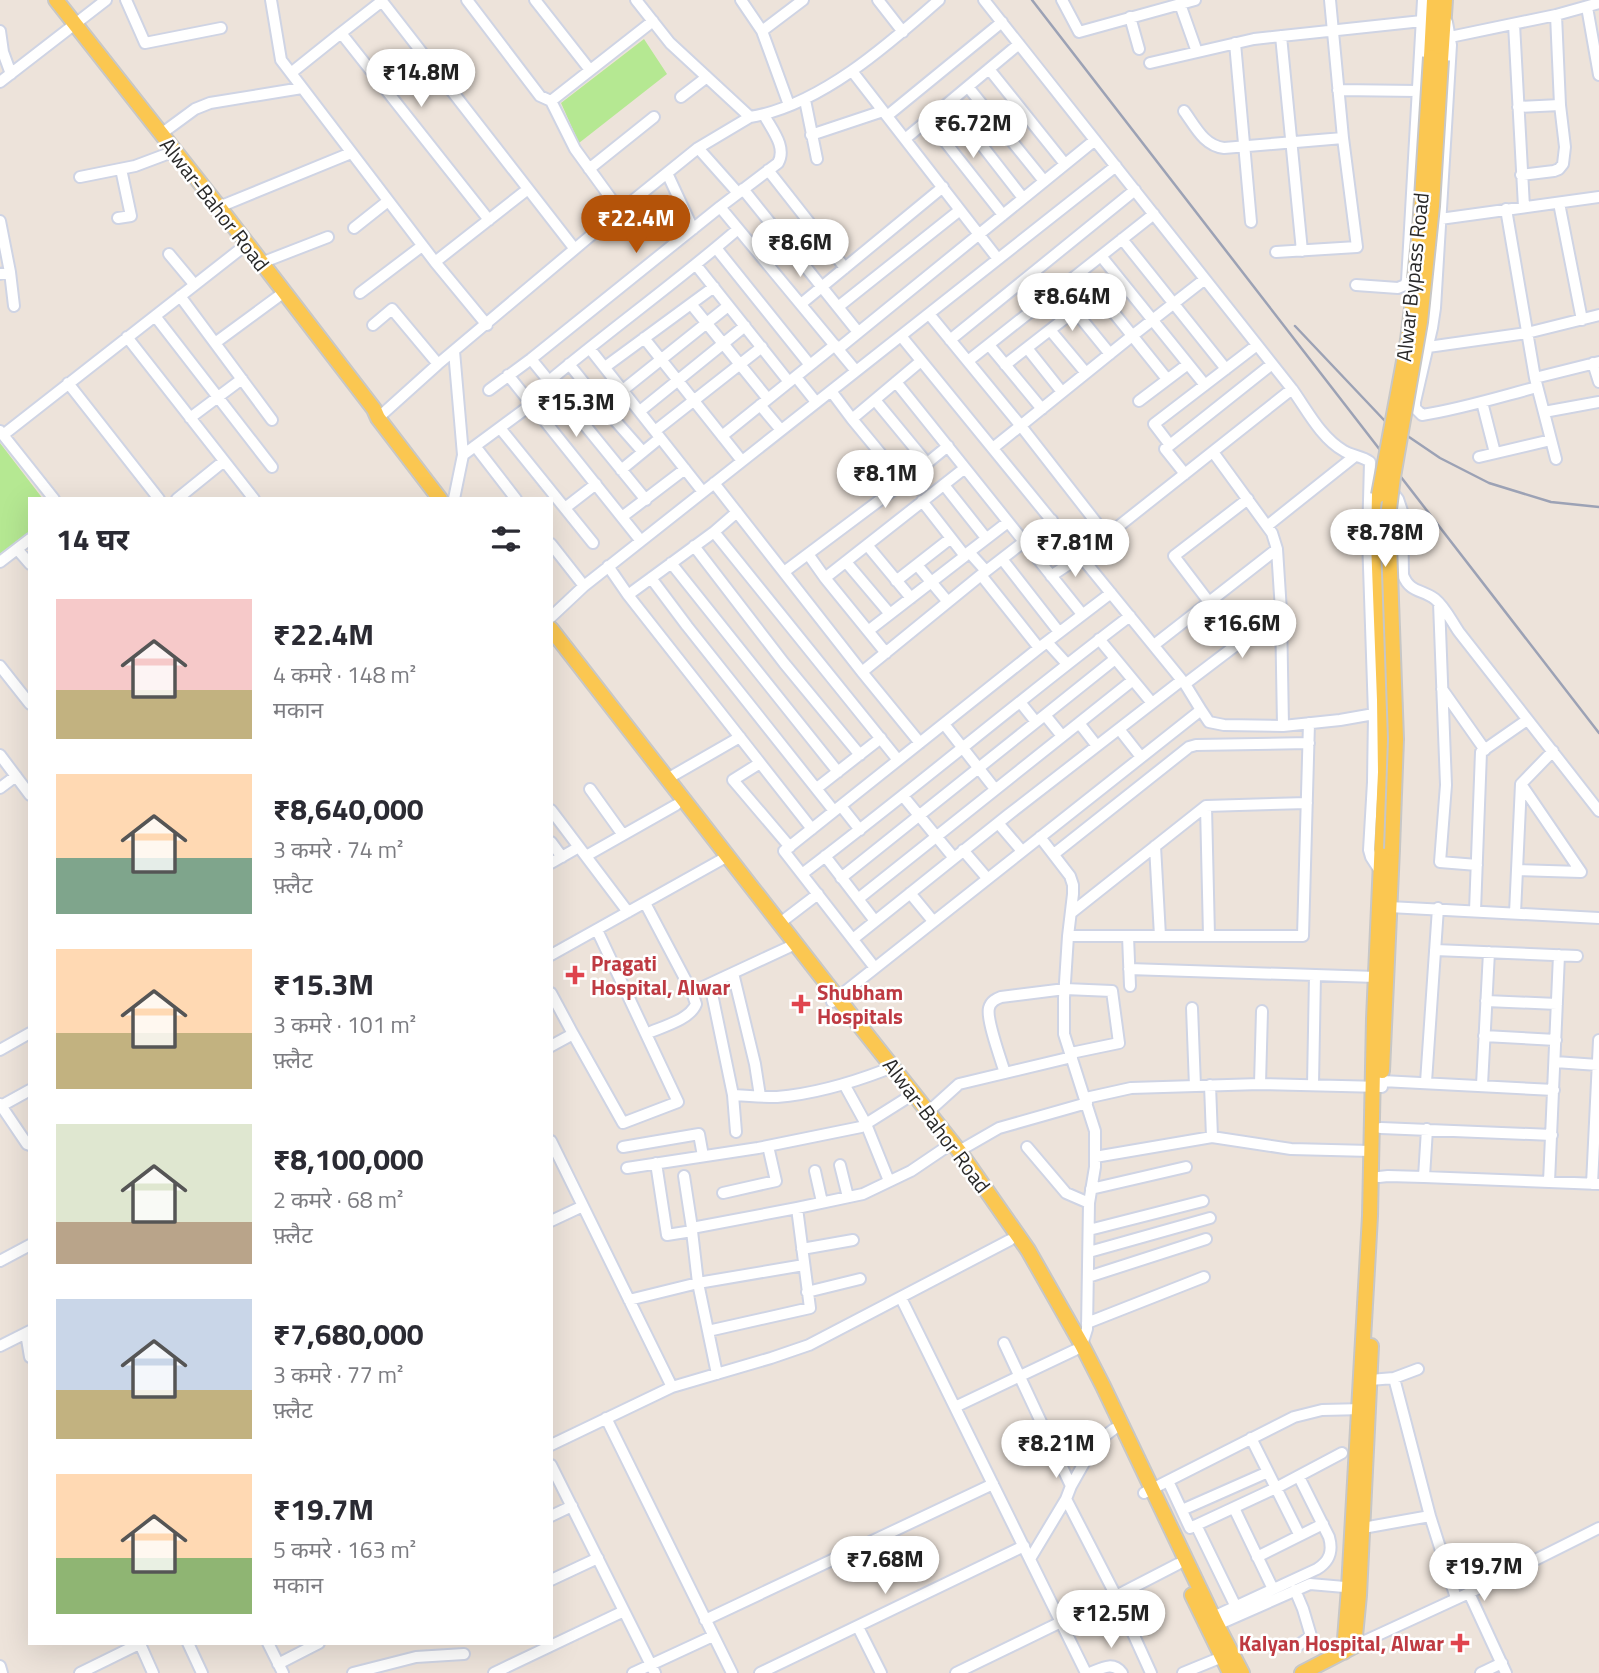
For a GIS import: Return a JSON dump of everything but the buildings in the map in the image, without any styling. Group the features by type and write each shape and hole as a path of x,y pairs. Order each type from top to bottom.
{"main road":[{"name":"Alwar-Bahor Road","path":"56,0 378,414 439,497"},
{"path":"1354,1588 1363,1528 1363,1410 1370,1380 1371,1151 1379,1085 1389,907 1386,849 1396,739 1388,517 1420,322 1432,206 1436,58 1434,0"},
{"path":"1436,58 1444,7"},
{"name":"Alwar Bypass Road","path":"1386,849 1379,495 1408,340 1436,58"},
{"name":"Alwar-Bahor Road","path":"378,414 450,497"},
{"name":"Alwar-Bahor Road","path":"553,632 667,779 789,947 928,1112 1079,1347 1114,1429 1242,1673"},
{"name":"Alwar-Bahor Road","path":"553,647 676,805 780,923 885,1070 952,1150 1028,1250 1079,1347 1148,1491 1178,1564 1230,1673"},
{"path":"1302,1673 1349,1649 1379,1177 1381,1128 1376,977 1380,871 1386,849"}],"street":[{"path":"0,82 106,0"},
{"path":"126,0 145,43 220,28"},
{"path":"271,0 281,60 422,246 487,325"},
{"path":"467,0 540,96 551,101 575,149 620,211"},
{"path":"535,0 590,71"},
{"path":"636,0 670,43 750,117"},
{"path":"741,0 762,32 789,105"},
{"path":"762,32 803,0"},
{"path":"878,0 903,33"},
{"path":"378,414 487,325 574,248 698,148 750,117 764,115 805,100 852,71 903,33 939,0"},
{"path":"984,0 1272,363 1324,433 1343,450 1370,462 1401,505 1403,575 1406,583 1439,603 1599,811"},
{"path":"1062,0 1079,32 1173,3 1195,0"},
{"path":"1276,252 1357,247 1330,0"},
{"path":"1356,285 1398,288 1407,282 1423,0"},
{"path":"291,73 381,1 574,248"},
{"path":"1173,3 1197,52"},
{"path":"1450,37 1514,24 1563,9 1599,3"},
{"path":"1444,7 1451,46 1435,308 1415,408 1422,415 1482,402 1596,362 1599,382"},
{"path":"1587,7 1599,75"},
{"path":"1521,174 1554,171 1563,164 1565,148 1560,105 1563,9"},
{"path":"1130,17 1139,49"},
{"path":"551,101 653,21"},
{"path":"1150,62 1254,39 1422,21"},
{"path":"811,135 885,114 1002,22"},
{"path":"1514,24 1524,207"},
{"path":"0,31 3,52 11,74"},
{"path":"341,33 489,220"},
{"path":"1281,36 1301,251"},
{"path":"1235,43 1251,222"},
{"path":"905,139 1019,44"},
{"path":"989,69 1065,164"},
{"path":"852,71 998,260"},
{"path":"681,97 707,77"},
{"path":"968,86 1044,181"},
{"path":"160,134 183,116 210,103 302,88"},
{"path":"1339,90 1418,91"},
{"path":"805,100 817,159"},
{"path":"949,103 1023,198"},
{"path":"1518,107 1560,105"},
{"path":"1184,111 1214,147 1245,147 1343,138"},
{"path":"489,390 778,163 782,148 764,115"},
{"path":"589,169 654,117"},
{"path":"928,120 1003,215"},
{"path":"722,436 810,365 858,332 1095,140"},
{"path":"698,148 740,191 858,332"},
{"path":"80,177 135,166 175,151"},
{"path":"219,208 352,153"},
{"path":"553,615 608,566 1116,166"},
{"path":"118,219 131,216 121,169"},
{"path":"768,170 845,268"},
{"path":"667,173 693,229"},
{"path":"801,304 943,187"},
{"path":"435,262 528,189"},
{"path":"950,340 1135,190"},
{"path":"1440,219 1599,197"},
{"path":"354,228 388,201"},
{"path":"1559,203 1581,320"},
{"path":"720,207 856,371"},
{"path":"1506,209 1536,382 1556,459"},
{"path":"838,307 960,211"},
{"path":"968,361 1153,214"},
{"path":"0,221 5,273 14,306"},
{"path":"549,381 738,229"},
{"path":"261,263 328,237"},
{"path":"1122,239 1226,369"},
{"path":"52,497 2,433 247,244"},
{"path":"360,293 422,246"},
{"path":"716,248 810,365"},
{"path":"169,254 194,284"},
{"path":"1101,256 1205,385"},
{"path":"696,265 762,347 816,402"},
{"path":"1006,365 1118,277"},
{"path":"993,448 1205,279"},
{"path":"605,367 714,287"},
{"path":"215,343 283,293"},
{"path":"1098,293 1167,379"},
{"path":"180,296 272,420"},
{"path":"691,304 741,365 781,430"},
{"path":"623,390 728,306"},
{"path":"373,325 391,309 438,364"},
{"path":"1075,311 1110,354"},
{"path":"929,314 1107,535"},
{"path":"155,316 272,467"},
{"path":"1428,347 1527,333 1599,316"},
{"path":"640,411 745,326"},
{"path":"1050,330 1086,373"},
{"path":"901,336 1154,645 1209,722 1224,725 1283,726 1374,714"},
{"path":"127,337 252,497"},
{"path":"645,338 742,461"},
{"path":"989,345 1042,409"},
{"path":"1170,444 1154,424 1257,345"},
{"path":"621,470 694,401 762,347"},
{"path":"1027,348 1062,392"},
{"path":"590,349 703,492"},
{"path":"452,497 463,455 454,352"},
{"path":"531,359 646,500"},
{"path":"852,419 921,361"},
{"path":"1185,474 1165,449 1272,363"},
{"path":"569,364 643,452"},
{"path":"1139,401 1188,364"},
{"path":"508,375 641,541"},
{"path":"190,418 242,379"},
{"path":"896,382 1082,614"},
{"path":"68,383 157,497"},
{"path":"1051,576 1081,556 1292,390"},
{"path":"831,391 904,482"},
{"path":"875,400 928,463"},
{"path":"1482,402 1495,453"},
{"path":"1544,412 1599,402"},
{"path":"463,455 532,404"},
{"path":"500,428 593,543"},
{"path":"1479,457 1551,440"},
{"path":"475,446 514,497"},
{"path":"784,572 948,446"},
{"path":"1213,452 1272,533 1277,549 1283,726"},
{"path":"1267,526 1355,456"},
{"path":"179,497 224,461"},
{"path":"1370,462 1368,538 1374,782 1369,850 1380,871"},
{"path":"825,578 965,468"},
{"path":"622,517 685,469"},
{"path":"714,483 920,743"},
{"path":"565,508 596,484"},
{"path":"944,485 986,538"},
{"path":"1209,602 1174,556 1248,499"},
{"path":"868,631 965,556 922,501"},
{"path":"628,595 737,512"},
{"path":"862,672 1052,520"},
{"path":"1008,522 969,552 1043,645 1067,664"},
{"path":"714,532 898,760"},
{"path":"897,581 951,538"},
{"path":"0,562 28,541"},
{"path":"867,545 911,598"},
{"path":"694,546 860,755"},
{"path":"553,547 584,586"},
{"path":"17,549 28,560"},
{"path":"1154,645 1277,549"},
{"path":"808,554 886,653"},
{"path":"1002,559 1059,632"},
{"path":"846,562 890,614"},
{"path":"671,563 838,772"},
{"path":"917,565 948,602"},
{"path":"608,566 812,830"},
{"path":"651,578 817,788 860,830"},
{"path":"874,968 784,851 1111,593"},
{"path":"1439,603 1446,785 1440,862 1477,865"},
{"path":"852,939 1152,703 1281,611"},
{"path":"802,874 1130,616"},
{"path":"1099,639 1152,703"},
{"path":"841,878 1115,659"},
{"path":"0,666 28,701"},
{"path":"858,899 1133,680"},
{"path":"1442,689 1485,750"},
{"path":"1020,702 1062,736"},
{"path":"834,999 1201,710"},
{"path":"1475,911 1481,752 1527,720"},
{"path":"944,723 995,789"},
{"path":"1079,723 1097,746"},
{"path":"1068,936 1303,936 1309,723"},
{"path":"1119,729 1141,757"},
{"path":"667,779 740,737"},
{"path":"817,788 881,738"},
{"path":"1054,855 1189,747 1309,743"},
{"path":"1515,913 1521,784 1553,751"},
{"path":"0,755 28,791"},
{"path":"760,763 733,780 790,847"},
{"path":"0,788 16,776"},
{"path":"1517,870 1581,872 1521,784"},
{"path":"590,789 623,835"},
{"path":"903,796 954,858"},
{"path":"1071,913 1206,806 1307,803"},
{"path":"586,856 676,805"},
{"path":"1206,806 1209,936"},
{"path":"553,813 628,912"},
{"path":"998,823 1022,851"},
{"path":"955,1407 1079,1347 1087,1323 1089,1203 1096,1131 1064,1034 1064,998 1073,885 1070,876 1040,837"},
{"path":"553,845 562,856"},
{"path":"1155,846 1160,936"},
{"path":"553,862 579,847"},
{"path":"963,850 987,878"},
{"path":"825,856 875,921"},
{"path":"553,954 724,859"},
{"path":"910,893 933,921"},
{"path":"780,923 818,894"},
{"path":"645,903 696,1004 688,1016 646,1034"},
{"path":"1389,907 1599,918"},
{"path":"1426,1082 1438,908"},
{"path":"553,997 623,1122 678,1102 597,930"},
{"path":"1128,936 1130,986"},
{"path":"692,992 789,947"},
{"path":"1435,950 1577,956"},
{"path":"1482,1085 1489,952"},
{"path":"1549,1182 1559,956"},
{"path":"1129,969 1376,977"},
{"path":"733,973 760,1096"},
{"path":"1313,1085 1315,975"},
{"path":"710,984 733,1095 736,1132"},
{"path":"928,1112 959,1084 1005,1073 1119,1043 1112,991 1065,989 993,1000 989,1007 989,1017 1005,1073"},
{"path":"1486,1001 1557,1004"},
{"path":"1192,1008 1195,1086"},
{"path":"1260,1084 1262,1011"},
{"path":"0,1050 28,1034"},
{"path":"553,1045 573,1034"},
{"path":"1485,1036 1556,1040"},
{"path":"1379,1177 1596,1184 1599,1043"},
{"path":"1555,1062 1598,1065"},
{"path":"733,1095 777,1097 805,1093 844,1084 885,1070"},
{"path":"656,1163 667,1235 863,1194 999,1128 1131,1088 1426,1082 1554,1090"},
{"path":"844,1084 866,1124 889,1181"},
{"path":"1210,1086 1212,1138"},
{"path":"28,1091 1,1105 28,1144"},
{"path":"627,1168 768,1146 861,1127 907,1098"},
{"path":"1381,1128 1552,1135"},
{"path":"1424,1177 1427,1129"},
{"path":"623,1147 699,1134 703,1156"},
{"path":"1095,1157 1212,1138 1291,1149 1371,1151"},
{"path":"723,1194 776,1181 768,1146"},
{"path":"1027,1147 1066,1193 1089,1203"},
{"path":"554,1155 583,1206 672,1387"},
{"path":"840,1165 848,1197"},
{"path":"1091,1189 1186,1167"},
{"path":"815,1171 822,1202"},
{"path":"684,1176 698,1283 717,1374"},
{"path":"1089,1230 1203,1201"},
{"path":"553,1220 583,1206"},
{"path":"708,1331 810,1308 797,1208"},
{"path":"1089,1252 1210,1218"},
{"path":"1088,1277 1206,1239"},
{"path":"802,1249 853,1240"},
{"path":"553,1444 672,1387 809,1345 1010,1240"},
{"path":"0,1261 28,1246"},
{"path":"629,1300 698,1283 804,1265"},
{"path":"1087,1323 1204,1277"},
{"path":"807,1292 860,1279"},
{"path":"901,1298 1088,1673 1111,1665 1119,1668 1122,1673"},
{"path":"0,1346 28,1332"},
{"path":"1004,1343 1071,1486"},
{"path":"1370,1380 1394,1378 1418,1369"},
{"path":"1394,1378 1430,1516 1456,1598"},
{"path":"1148,1491 1303,1413 1363,1410"},
{"path":"606,1418 732,1673"},
{"path":"1030,1559 1098,1441 1114,1429"},
{"path":"1251,1438 1299,1534"},
{"path":"1167,1481 1190,1528 1299,1477 1342,1453"},
{"path":"553,1469 653,1668"},
{"path":"1182,1510 1268,1472"},
{"path":"1215,1621 1236,1607 1317,1569 1331,1555 1331,1546 1322,1524 1299,1477"},
{"path":"705,1620 993,1484"},
{"path":"1066,1499 1152,1673"},
{"path":"553,1515 572,1506"},
{"path":"1234,1508 1273,1590"},
{"path":"1363,1528 1430,1516"},
{"path":"1258,1557 1322,1524"},
{"path":"1196,1525 1236,1607"},
{"path":"1349,1649 1599,1528"},
{"path":"760,1673 1024,1546"},
{"path":"553,1579 598,1558"},
{"path":"1116,1596 1178,1564"},
{"path":"1215,1621 1310,1584 1354,1588"},
{"path":"1295,1590 1311,1636 1296,1647"},
{"path":"1469,1593 1504,1668 1481,1673"},
{"path":"553,1645 624,1611"},
{"path":"956,1673 1061,1622"},
{"path":"858,1627 881,1673"},
{"path":"633,1673 653,1668 713,1636"},
{"path":"80,1673 138,1645"},
{"path":"140,1645 153,1673"},
{"path":"189,1645 202,1673"},
{"path":"269,1645 280,1669 316,1645"},
{"path":"414,1645 416,1657"},
{"path":"494,1673 553,1645"},
{"path":"353,1673 416,1657 464,1654"},
{"path":"1183,1673 1222,1657"},
{"path":"0,1666 2,1673"}],"green space":[{"path":"644,39 667,74 579,143 561,103"},
{"path":"0,443 41,497 28,497 28,533 0,554"}],"railway":[{"path":"1032,0 1599,733"},
{"path":"1295,326 1384,420 1440,458 1489,483 1551,502 1599,507"}],"place":[{"name":"Pragati Hospital, Alwar","path":"575,975"},
{"name":"Shubham Hospitals","path":"801,1004"},
{"name":"Kalyan Hospital, Alwar","path":"1460,1643"}]}
